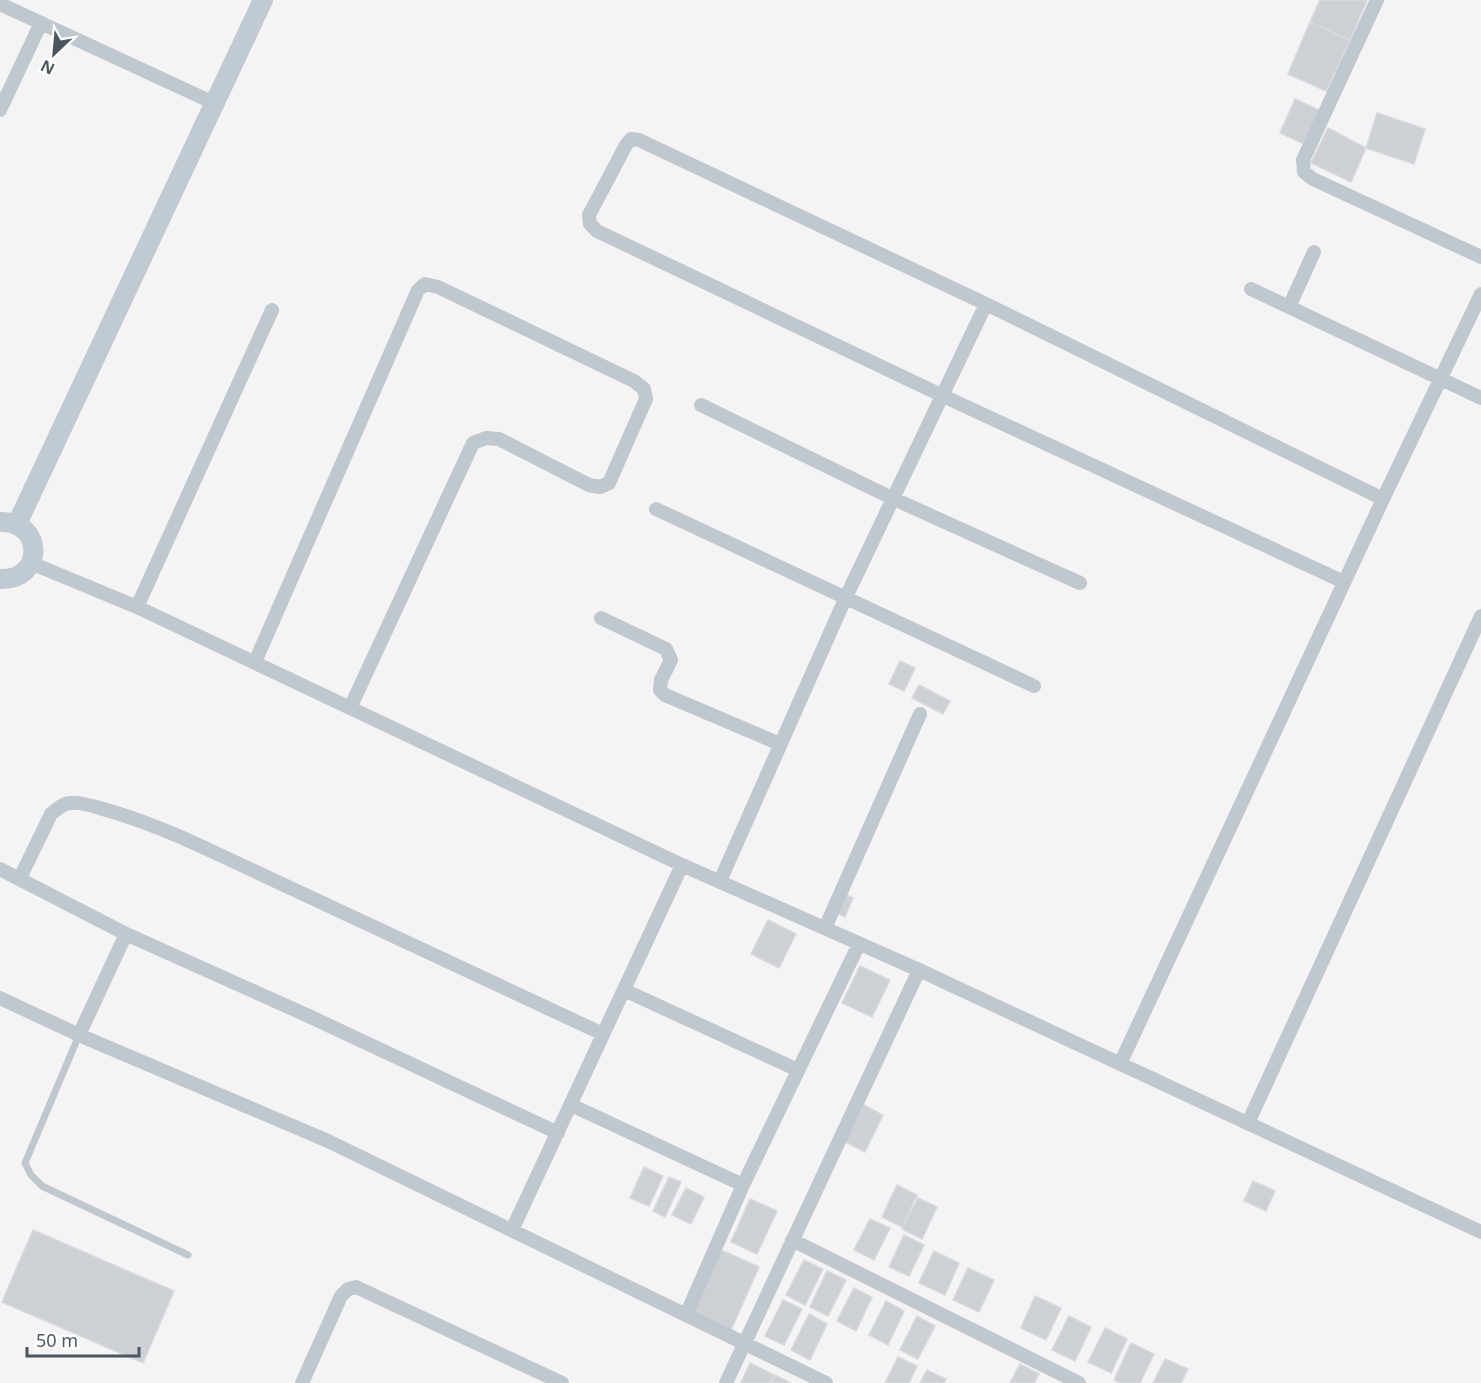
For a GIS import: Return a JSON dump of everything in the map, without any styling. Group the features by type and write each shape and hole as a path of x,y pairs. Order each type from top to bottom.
{"street":[{"path":"0,579 19,576 31,563 33,545 25,529 8,523 263,0"},
{"path":"1377,0 1303,160 1304,172 1313,179 1481,257"},
{"path":"0,4 214,103"},
{"path":"0,110 42,23"},
{"path":"1344,582 941,395 597,231 590,224 590,215 626,145 631,139 639,140 986,304 1383,499"},
{"path":"1289,307 1314,252"},
{"path":"255,662 418,290 425,284 438,286 624,376 644,389 646,399 609,483 600,487 589,485 499,439 486,438 474,443 350,708"},
{"path":"1251,289 1481,398"},
{"path":"1120,1064 1481,294"},
{"path":"720,881 845,599 986,304"},
{"path":"137,608 272,310"},
{"path":"701,405 894,499 1080,583"},
{"path":"656,509 1034,686"},
{"path":"31,563 255,662 681,865 919,970 1481,1232"},
{"path":"1248,1123 1481,616"},
{"path":"601,618 666,649 671,660 661,680 660,690 665,695 780,744"},
{"path":"825,928 920,714"},
{"path":"20,878 51,814 68,802 126,815 160,827 603,1034"},
{"path":"512,1230 681,865"},
{"path":"0,869 126,934 313,1018 558,1133"},
{"path":"79,1035 126,934"},
{"path":"686,1315 743,1185 859,944"},
{"path":"726,1383 919,970"},
{"path":"624,990 798,1070"},
{"path":"0,998 79,1035 328,1141 826,1383"},
{"path":"571,1105 743,1185"},
{"path":"792,1240 1078,1383"},
{"path":"302,1383 341,1296 348,1289 356,1287 562,1383"}],"lane":[{"path":"79,1035 25,1163 31,1175 42,1186 188,1256"}],"building":[{"path":"1320,0 1367,0 1350,40 1310,22"},
{"path":"1310,22 1350,40 1326,91 1288,74"},
{"path":"1295,99 1319,110 1304,144 1280,133"},
{"path":"1377,113 1425,129 1414,164 1366,148"},
{"path":"1328,128 1366,148 1351,182 1311,163"},
{"path":"900,661 915,668 904,691 889,684"},
{"path":"919,685 950,701 943,714 912,698"},
{"path":"842,893 853,898 845,917 834,912"},
{"path":"768,920 796,934 779,968 751,954"},
{"path":"860,966 890,980 872,1017 842,1003"},
{"path":"864,1105 883,1115 865,1152 845,1142"},
{"path":"644,1167 663,1176 649,1206 630,1198"},
{"path":"669,1177 681,1182 665,1217 653,1211"},
{"path":"1253,1181 1275,1191 1266,1211 1244,1201"},
{"path":"897,1185 917,1195 902,1227 882,1217"},
{"path":"686,1188 704,1197 691,1224 672,1215"},
{"path":"918,1198 937,1207 922,1239 902,1229"},
{"path":"750,1199 777,1211 757,1254 731,1242"},
{"path":"870,1219 890,1228 874,1260 854,1250"},
{"path":"33,1230 174,1291 143,1363 2,1302"},
{"path":"904,1235 924,1245 909,1276 889,1267"},
{"path":"721,1250 759,1267 731,1330 693,1312"},
{"path":"934,1251 959,1263 945,1295 919,1283"},
{"path":"804,1260 823,1269 805,1305 786,1295"},
{"path":"968,1268 994,1280 979,1312 953,1300"},
{"path":"827,1271 846,1280 828,1316 810,1307"},
{"path":"854,1288 872,1297 856,1331 837,1321"},
{"path":"1035,1296 1061,1308 1046,1340 1021,1328"},
{"path":"783,1300 802,1309 784,1345 765,1336"},
{"path":"886,1301 904,1311 888,1345 869,1335"},
{"path":"809,1314 827,1324 810,1360 791,1350"},
{"path":"917,1316 935,1326 918,1359 900,1350"},
{"path":"1069,1316 1091,1327 1075,1361 1052,1350"},
{"path":"1105,1328 1127,1339 1111,1373 1088,1362"},
{"path":"1131,1343 1154,1354 1140,1383 1120,1383 1114,1380"},
{"path":"898,1357 917,1366 909,1383 885,1383"},
{"path":"1165,1359 1188,1369 1181,1383 1153,1383"},
{"path":"750,1363 774,1375 770,1383 741,1383"},
{"path":"1020,1364 1039,1374 1034,1383 1010,1383"},
{"path":"927,1370 946,1379 944,1383 920,1383"},
{"path":"775,1375 791,1383 771,1383"}]}
